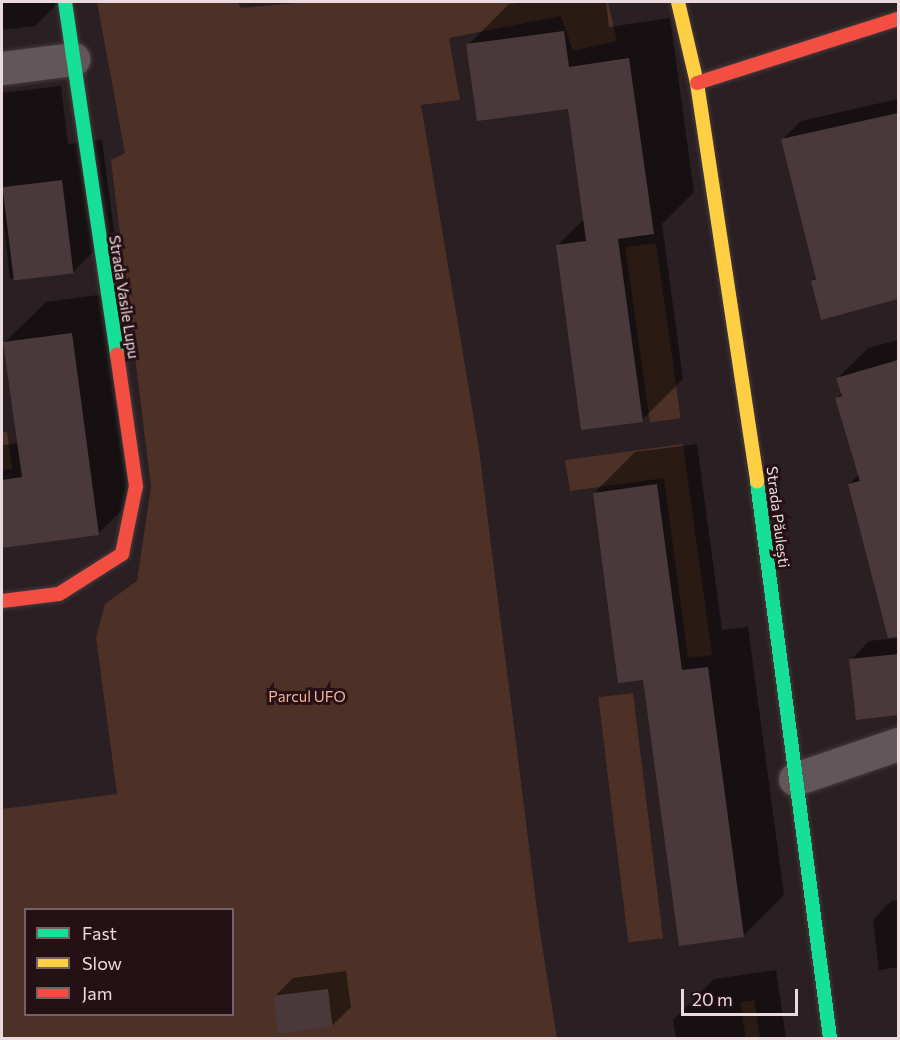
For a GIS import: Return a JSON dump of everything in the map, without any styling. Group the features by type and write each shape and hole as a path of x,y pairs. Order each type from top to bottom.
{"main road":[{"name":"Strada Vasile Lupu","path":"2,601 59,594 87,580 122,554 136,486 65,2"},
{"name":"Strada Păulești","path":"678,2 697,83 742,367 830,1038"},
{"path":"697,83 898,19"}],"street":[{"path":"2,68 73,59"},
{"path":"795,779 898,744"}],"green space":[{"name":"Parcul UFO","path":"97,2 237,2 241,8 308,2 608,2 617,41 573,51 561,16 449,38 460,100 421,105 479,449 539,926 557,1038 2,1038 2,809 117,794 96,637 105,604 137,581 151,487 111,160 125,153"},
{"path":"656,243 681,418 650,423 625,247"},
{"path":"2,432 7,432 12,469 2,470"},
{"path":"683,444 712,655 688,658 664,478 570,491 565,460"},
{"path":"633,693 663,938 628,942 598,697"},
{"path":"754,1000 760,1038 746,1038 740,1002"}],"building":[{"path":"564,31 569,67 629,58 654,234 618,239 643,422 581,430 556,245 586,241 568,109 477,121 466,44"},
{"path":"898,113 898,299 821,320 811,281 816,279 781,139"},
{"path":"62,180 73,273 14,281 2,187"},
{"path":"72,333 99,535 2,548 2,480 22,477 3,342"},
{"path":"898,360 898,637 888,638 848,484 860,481 835,398 842,396 836,378"},
{"path":"657,484 682,670 708,667 744,937 679,946 643,680 618,683 593,493"},
{"path":"898,654 898,715 856,720 849,659"},
{"path":"328,989 333,1027 278,1033 273,996"}],"traffic: fast":[{"path":"65,2 117,354"},
{"path":"757,482 830,1038"}],"traffic: slow":[{"path":"678,2 697,83 757,482"}],"traffic: jam":[{"path":"697,83 898,19"},
{"path":"2,601 59,594 122,554 136,486 117,354"}]}
